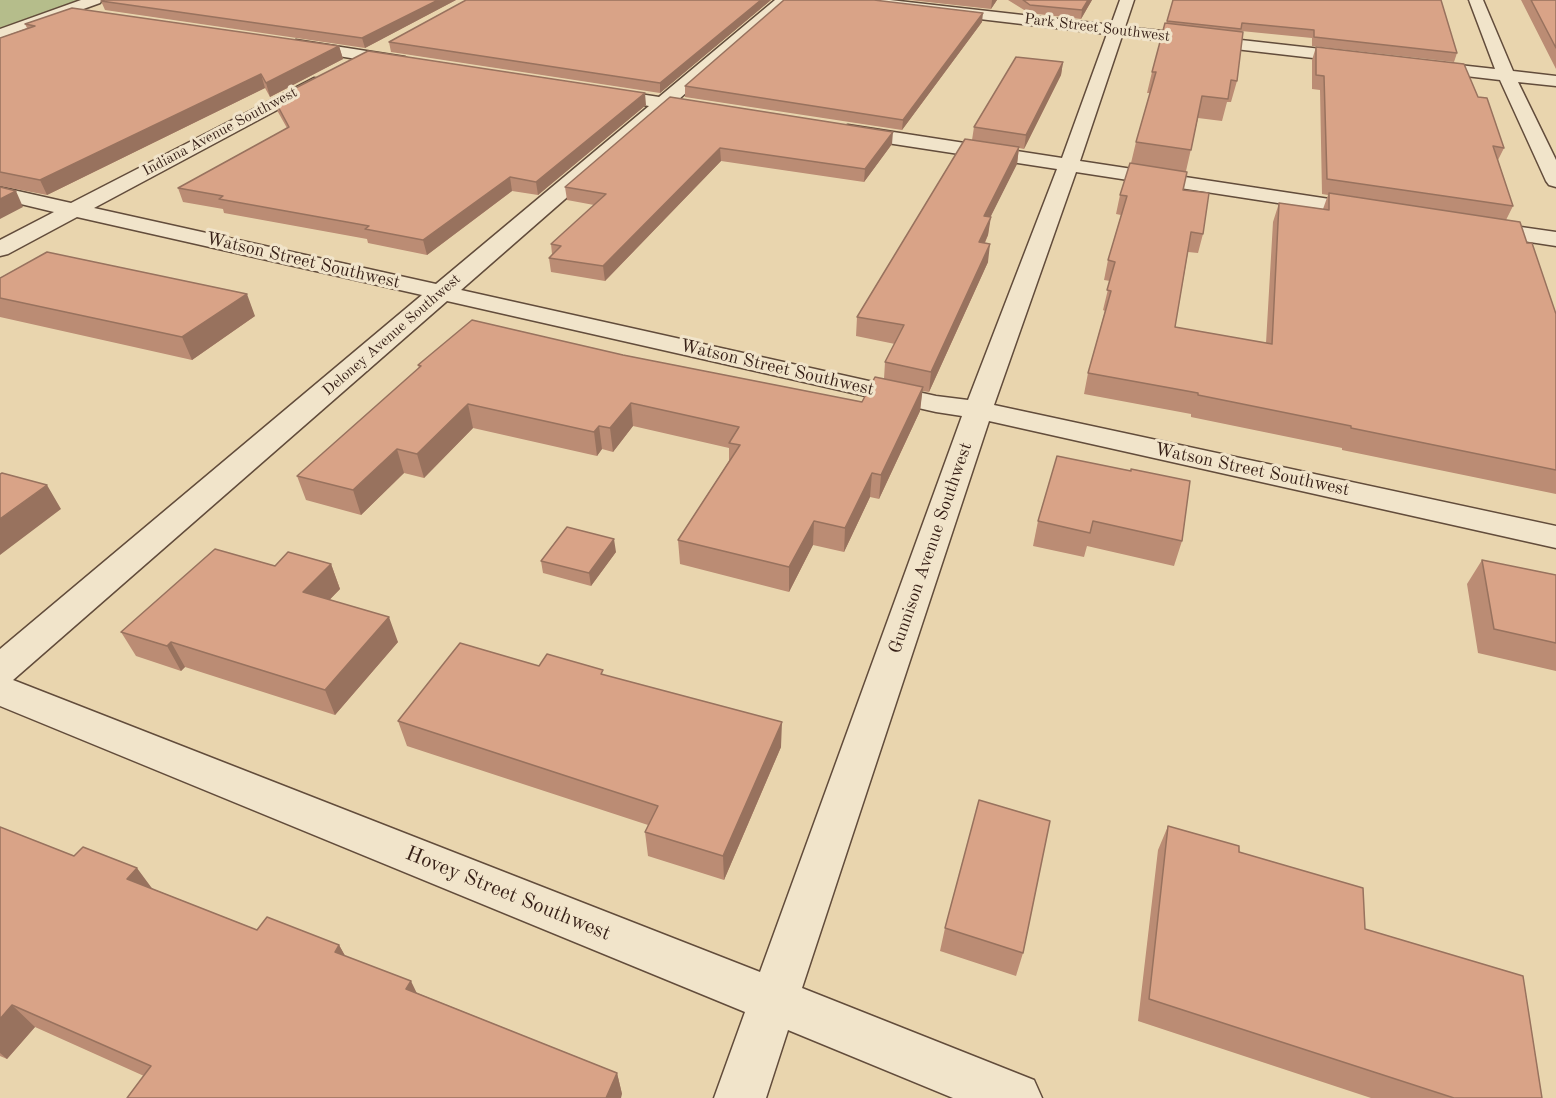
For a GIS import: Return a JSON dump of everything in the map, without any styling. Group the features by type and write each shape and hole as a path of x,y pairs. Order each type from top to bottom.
{"street":[{"name":"Deloney Avenue Southwest","path":"0,670 784,0"},
{"name":"Park Street Southwest","path":"852,0 947,5 1118,31 1374,60"},
{"name":"Gunnison Avenue Southwest","path":"740,1098 978,410 1118,31 1127,0"},
{"path":"1476,0 1506,75 1556,181"},
{"path":"0,34 63,11 95,8"},
{"path":"281,43 425,65"},
{"name":"Indiana Avenue Southwest","path":"0,249 388,44"},
{"path":"1409,64 1556,81"},
{"path":"585,90 730,113"},
{"path":"834,129 1383,213"},
{"name":"Watson Street Southwest","path":"0,193 936,404 978,410 1556,537"},
{"path":"1465,225 1556,239"},
{"name":"Hovey Street Southwest","path":"0,690 1016,1098"}],"green space":[{"path":"0,0 96,0 0,34"}],"building":[{"path":"438,0 362,38 101,1"},
{"path":"466,0 761,0 660,83 389,42"},
{"path":"784,0 874,0 983,13 903,120 685,86"},
{"path":"1023,0 1088,0 1082,10 1030,5"},
{"path":"1173,0 1441,0 1457,53 1314,37 1314,30 1242,23 1241,29 1167,21"},
{"path":"1531,0 1556,0 1556,48"},
{"path":"72,8 339,46 266,83 261,74 40,180 0,172 0,38 35,26 25,24"},
{"path":"1165,23 1243,32 1237,81 1231,80 1228,99 1202,96 1191,150 1136,142 1156,72 1152,72"},
{"path":"1316,47 1464,64 1478,97 1487,98 1504,148 1493,146 1513,206 1327,179 1324,76 1316,75"},
{"path":"368,51 645,93 536,182 510,177 423,240 365,229 369,226 219,199 223,196 178,188 289,127 274,99"},
{"path":"1016,57 1063,62 1026,135 974,127"},
{"path":"670,97 893,132 865,169 720,148 603,266 549,258 561,246 551,244 606,194 565,187"},
{"path":"965,139 1019,147 984,216 991,217 979,242 990,244 931,372 885,362 904,325 857,317"},
{"path":"1130,163 1187,172 1183,190 1209,193 1203,234 1191,232 1175,327 1272,344 1279,203 1329,210 1329,193 1520,222 1527,243 1532,243 1556,314 1556,470 1351,428 1351,426 1198,395 1198,393 1088,373 1111,291 1107,290 1115,262 1108,260 1127,196 1120,195"},
{"path":"0,187 16,191 0,199"},
{"path":"47,252 247,294 182,337 0,298 0,278"},
{"path":"472,320 623,355 862,402 875,377 923,387 881,475 872,473 845,528 814,521 789,567 678,540 740,445 729,443 739,427 631,403 610,428 599,426 594,432 468,404 417,454 397,449 353,490 297,476 421,366 418,365"},
{"path":"1057,456 1190,481 1182,541 1093,521 1090,533 1038,521"},
{"path":"0,474 47,485 0,519"},
{"path":"567,527 614,539 589,573 541,561"},
{"path":"215,549 275,566 288,552 331,564 303,592 389,617 325,690 171,642 167,646 121,632"},
{"path":"1482,560 1556,575 1556,643 1494,629"},
{"path":"460,643 539,666 547,654 603,670 601,674 782,722 723,856 645,832 658,806 398,721"},
{"path":"979,800 1050,821 1023,953 945,928"},
{"path":"1168,826 1239,846 1239,852 1363,888 1365,929 1523,976 1542,1098 1454,1098 1149,999"},
{"path":"0,827 74,856 83,847 137,868 127,879 257,930 267,917 339,945 335,952 411,981 406,989 617,1073 606,1098 127,1098 151,1066 12,1005 0,1019"}]}
